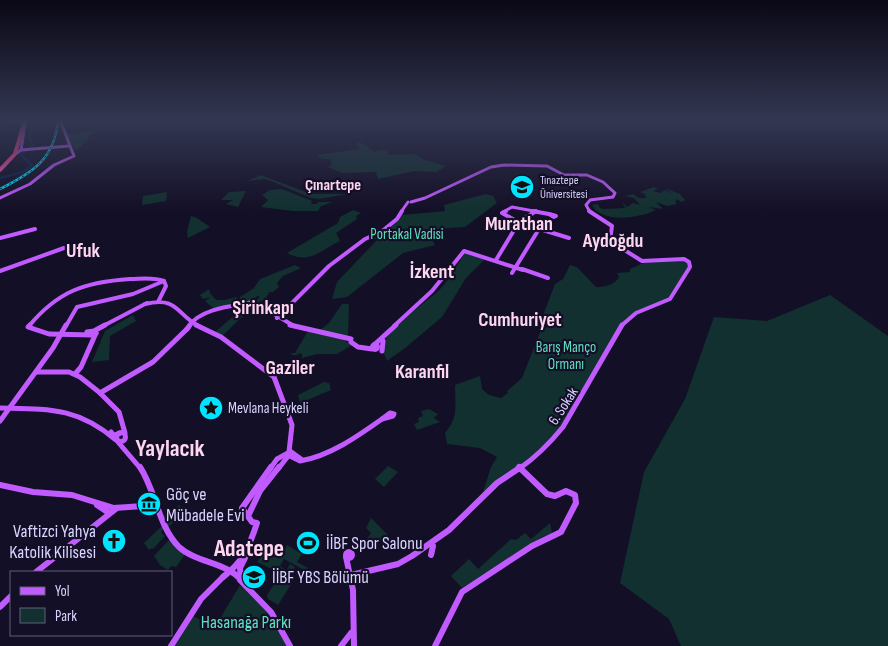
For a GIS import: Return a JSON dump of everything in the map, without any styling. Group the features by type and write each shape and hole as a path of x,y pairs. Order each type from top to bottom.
{"highway":[{"path":"0,170 17,150"},
{"path":"0,170 22,150"}],"main road":[{"path":"0,198 30,184 54,165 73,157 74,154 71,150"},
{"path":"277,318 329,266 367,238 381,232 398,217 410,202 494,165 549,166 564,175 588,174 610,186 616,192 616,196 592,200 588,202 587,207 591,213 612,223 615,229 612,239"},
{"path":"527,165 550,167 564,175 588,175 605,183 616,194 613,197 587,200"},
{"path":"593,199 587,202 586,209 612,225 612,239"},
{"path":"555,216 512,207 503,214 518,222 569,238"},
{"path":"496,260 518,222 537,211"},
{"path":"0,238 35,229"},
{"path":"515,267 539,229"},
{"name":"6. Sokak","path":"351,575 399,563 433,546 497,484 532,461 560,434 591,386 621,328 639,313 668,303 673,299 691,270 689,261 682,259 642,261 612,239"},
{"path":"0,271 62,249"},
{"path":"99,392 158,358 195,321 214,311 254,302 260,304 277,318 292,325 351,341 358,347 376,347 432,291 463,252 472,253"},
{"path":"376,347 404,318 437,290 465,252 496,260 548,278"},
{"path":"164,281 153,278 115,281 98,283 70,291 61,295 42,310 28,327 48,334 61,335 95,331 145,304 157,301 168,303 200,326 221,337 274,377 292,425 289,453 260,491 248,516"},
{"path":"157,301 166,288 164,281"},
{"path":"0,421 61,335 77,307 121,295 144,292 164,281"},
{"path":"76,374 81,367 95,331"},
{"path":"76,374 95,331"},
{"path":"36,372 76,374 99,392 118,412 121,435 130,452 146,474 164,525 179,547 207,563 230,571 242,580 271,612 290,646"},
{"path":"0,407 68,411 89,418 121,435"},
{"path":"289,453 304,460 333,449 390,415"},
{"path":"242,580 240,568 257,523 252,522 242,508 277,459 289,453"},
{"path":"436,646 462,592 499,570 532,546 555,536 564,528 576,499 570,492 565,491 551,496 541,492 519,468"},
{"path":"0,486 33,492 72,495 111,510 158,505"},
{"path":"37,571 111,510"},
{"name":"6. Sokak","path":"412,556 446,532"},
{"path":"431,555 433,546"},
{"path":"170,646 198,603 238,564 248,550"},
{"path":"342,646 352,641 354,621 348,557"},
{"path":"0,607 10,597"}],"green space":[{"path":"352,150 373,150 377,153 377,150 388,150 388,155 416,154 423,159 446,166 436,172 414,171 378,179 376,172 343,173 328,167 331,165 331,159 323,159 316,155"},
{"path":"261,175 311,194 347,194 319,199 311,198 264,179 247,181"},
{"path":"654,187 658,189 653,191 660,193 665,190 672,194 665,188 680,194 685,200 681,202 677,199 675,202 677,204 667,206 656,202 663,209 649,207 656,210 622,218 604,215 592,205 598,204 603,209 625,208 622,202 627,207 633,203 640,205 634,198 625,196 633,194 639,198 646,198 645,194 640,192"},
{"path":"282,189 312,201 311,204 333,202 321,206 318,211 293,211 261,207 268,200 262,195 270,190"},
{"path":"246,191 238,207 226,204 233,200 221,200 229,192"},
{"path":"167,192 166,201 142,205 143,196"},
{"name":"Portakal Vadisi","path":"486,194 493,196 497,203 465,227 448,228 433,233 432,239 435,245 403,253 347,297 332,299 337,282 377,240 370,237 382,233 377,239 402,215 445,211 444,205"},
{"path":"353,210 361,213 356,216 357,219 336,233 340,241 308,257 287,253 338,223 340,217"},
{"path":"191,216 210,227 188,238 187,232"},
{"path":"465,253 485,259 466,278 442,317 387,361 382,349 389,334 404,319 440,290 452,275"},
{"name":"Barış Manço Ormanı","path":"683,260 688,263 688,270 671,298 632,315 613,337 601,362 556,435 527,462 500,477 482,495 491,467 497,457 480,448 447,444 445,433 455,411 455,385 480,376 482,389 489,395 501,398 508,393 507,391 522,378 542,327 546,328 552,324 542,318 555,284 563,279 570,265 577,267 596,287 599,287 615,282 619,277 617,273 630,272 630,269 646,262"},
{"path":"295,265 301,268 283,276 277,283 279,287 273,292 269,292 266,299 259,302 256,301 260,297 257,296 252,301 240,302 240,297 254,288 260,279"},
{"path":"209,289 216,300 237,297 238,303 214,309 205,301 211,297 203,299 200,295"},
{"path":"830,295 888,336 888,646 681,646 669,619 620,583 644,472 685,399 714,317 767,321"},
{"path":"249,303 261,307 243,316 222,336 215,332"},
{"path":"342,304 349,304 347,337 320,330 329,323"},
{"path":"133,315 136,321 110,336 109,360 92,362 105,331"},
{"path":"308,331 342,339 352,345 337,354 317,354 302,358 302,354 296,353 299,355 292,355 291,353 295,353"},
{"path":"324,382 329,383 331,390 300,403 298,395"},
{"path":"429,409 438,414 434,418 440,422 417,430 414,424 419,422 418,418 423,416 421,411"},
{"path":"388,466 398,472 384,487 375,479"},
{"path":"179,505 189,514 177,524 175,521 167,528 163,517"},
{"path":"371,518 389,536 373,545 366,540 371,533 366,528"},
{"path":"550,523 552,533 542,537 462,588 451,576 469,559 478,569 511,539 516,540 525,533 531,539"},
{"path":"162,526 164,527 161,533 165,536 153,549 149,550 144,543"},
{"path":"170,539 186,553 176,567 171,566 168,570 160,565 154,556"},
{"path":"287,545 302,554 297,562 308,568 306,571 284,559 280,566 288,571 287,569 290,564 295,567 289,577 257,562 267,549 280,557"},
{"path":"280,575 292,583 278,605 268,599 267,595"},
{"name":"Hasanağa Parkı","path":"240,585 262,603 289,646 172,646 191,615 215,627"}],"waterway":[{"path":"0,178 23,172 32,165 21,155 27,150"}],"railway":[{"path":"0,189 32,170 49,150"}],"place":[{"name":"Tınaztepe Üniversitesi","path":"522,187"},
{"name":"Mevlana Heykeli","path":"211,408"},
{"name":"Göç ve Mübadele Evi","path":"149,504"},
{"name":"Vaftizci Yahya Katolik Kilisesi","path":"114,541"},
{"name":"İİBF Spor Salonu","path":"308,543"},
{"name":"İİBF YBS Bölümü","path":"254,577"}],"district":[{"name":"Çınartepe","path":"333,184"},
{"name":"Murathan","path":"519,223"},
{"name":"Aydoğdu","path":"613,240"},
{"name":"Ufuk","path":"83,250"},
{"name":"İzkent","path":"432,271"},
{"name":"Şirinkapı","path":"263,307"},
{"name":"Cumhuriyet","path":"520,319"},
{"name":"Gaziler","path":"290,367"},
{"name":"Karanfil","path":"422,371"},
{"name":"Yaylacık","path":"170,448"},
{"name":"Adatepe","path":"249,548"}]}
